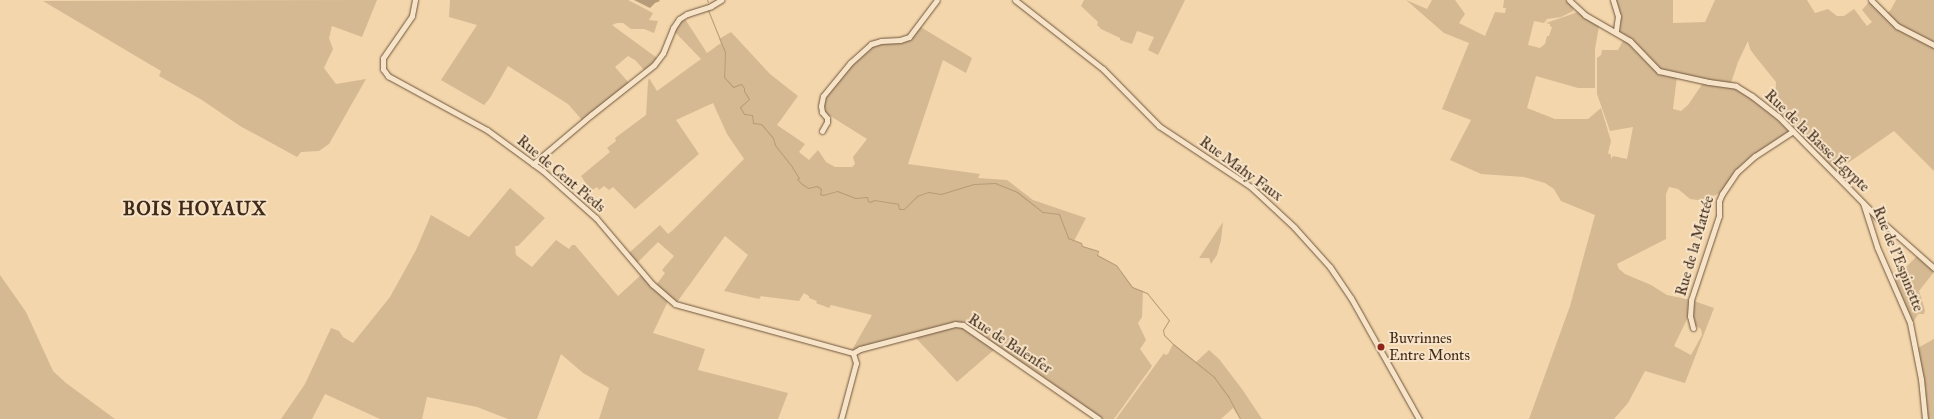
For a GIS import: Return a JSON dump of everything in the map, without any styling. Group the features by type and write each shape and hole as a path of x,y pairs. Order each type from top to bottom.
{"street":[{"name":"Rue de Cent Pieds","path":"415,0 412,16 384,55 382,64 386,74 487,130 569,192 596,218 652,284 675,304 853,353"},
{"path":"533,164 591,114 654,65 663,52 673,28 679,19 687,14 711,6 721,0"},
{"path":"822,131 827,120 821,106 823,96 850,63 866,48 874,43 900,40 909,36 937,0"},
{"name":"Rue Mahy Faux","path":"1015,0 1103,69 1159,126 1244,182 1271,204 1294,227 1326,262 1351,298 1419,419"},
{"name":"Rue de la Basse Égypte","path":"1569,0 1585,15 1616,31 1630,41 1659,71 1709,82 1736,86 1767,106 1863,202 1934,268"},
{"path":"1613,0 1618,16 1616,31"},
{"path":"1871,0 1897,26 1934,45"},
{"name":"Rue de la Mattée","path":"1693,328 1690,316 1690,300 1719,216 1719,201 1722,194 1738,172 1755,156 1793,131"},
{"name":"Rue de l'Espinette","path":"1863,202 1879,252 1910,322 1921,379 1925,419"},
{"name":"Rue de Balenfer","path":"853,353 860,349 955,324 963,325 1099,419"},
{"path":"841,419 856,363 853,353"}],"shaded area":[{"path":"377,0 362,37 332,26 329,38 333,49 324,68 336,84 366,79 329,144 319,151 301,152 297,157 240,126 202,100 159,76 161,71 43,1"},
{"path":"450,0 628,0 653,13 649,20 658,21 654,33 644,29 631,29 623,23 612,25 657,58 645,71 635,60 628,56 615,67 629,83 582,120 568,104 508,66 490,98 484,105 441,80 477,25 449,17"},
{"path":"634,0 660,1 655,3 650,8"},
{"path":"1084,0 1185,0 1158,55 1148,50 1154,37 1137,31 1132,44 1120,40 1120,38 1101,29 1097,25 1098,22 1081,6"},
{"path":"1406,0 1427,9 1432,0 1455,0 1465,14 1459,23 1485,36 1495,12 1505,13 1506,8 1503,8 1504,0 1567,0 1573,8 1573,11 1561,17 1547,19 1544,23 1534,21 1528,45 1540,48 1545,44 1552,27 1550,24 1546,23 1578,12 1599,26 1595,49 1595,88 1578,88 1536,76 1527,108 1555,119 1588,119 1601,108 1611,141 1608,153 1611,155 1611,159 1613,156 1627,159 1633,127 1610,131 1597,94 1597,58 1601,55 1602,50 1618,50 1624,39 1652,68 1677,76 1673,109 1681,111 1688,105 1703,83 1728,86 1738,89 1765,107 1788,129 1788,132 1758,153 1722,192 1709,198 1698,200 1690,199 1678,189 1669,187 1666,194 1666,239 1617,264 1619,269 1625,274 1651,285 1667,295 1691,300 1714,308 1685,383 1645,371 1628,403 1614,419 1529,419 1570,306 1595,215 1561,201 1554,189 1545,183 1524,177 1481,174 1450,160 1471,120 1442,109 1469,43 1444,33","holes":["1688,317 1693,324 1701,329 1702,335 1691,355 1674,346"]},
{"path":"1615,0 1673,0 1673,23 1705,22 1715,0 1807,0 1815,13 1828,9 1837,16 1844,16 1854,9 1867,26 1872,22 1862,10 1870,1 1887,18 1934,46 1934,171 1894,131 1835,172 1775,111 1776,82 1750,49 1748,41 1738,62 1731,83 1713,81 1661,70 1631,40 1620,32 1620,18"},
{"path":"1896,0 1934,0 1934,43 1905,30 1885,14 1890,11"},
{"path":"685,19 707,53 721,43 719,39 731,32 770,74 798,96 777,125 805,144 799,152 809,160 818,150 826,162 835,167 852,167 855,164 853,157 867,139 824,112 822,110 824,97 840,76 867,49 879,43 901,41 919,26 972,58 966,73 943,60 908,164 980,174 978,178 1007,180 1033,200 1086,218 1074,241 1081,243 1082,246 1098,251 1097,255 1116,265 1132,287 1143,291 1142,317 1138,323 1146,340 1140,349 1152,366 1114,419 1101,419 961,322 852,350 872,315 831,305 829,308 816,303 817,301 809,298 809,296 804,293 799,301 761,296 759,299 724,291 748,255 725,236 677,302 656,285 665,273 662,270 674,256 658,242 637,263 629,253 660,225 668,234 673,230 744,159 727,134 713,103 676,120 699,154 635,209 613,187 609,190 604,186 599,190 597,187 591,191 581,176 610,152 607,148 616,141 615,138 646,115 649,78 657,91 701,59 674,31 679,23"},
{"path":"510,188 545,218 518,246 515,246 516,255 532,267 556,240 569,249 572,245 575,245 618,296 641,275 668,301 653,333 705,349 698,370 788,393 778,419 599,419 609,388 583,373 561,354 537,419 508,419 477,407 427,397 422,419 380,419 325,394 312,419 281,419 305,384 331,328 339,331 343,337 353,343 390,297 416,250 431,215 469,237"},
{"path":"1223,222 1221,240 1217,255 1211,264 1209,258 1199,258"},
{"path":"1919,254 1934,268 1934,272 1919,291 1925,310 1924,314 1918,314 1914,321 1909,320 1891,282"},
{"path":"0,275 26,312 53,371 66,383 115,419 0,419"},
{"path":"955,326 964,327 995,349 957,382 915,337"},
{"path":"1934,339 1934,419 1925,419 1916,349"},
{"path":"1173,344 1196,362 1209,350 1219,359 1242,389 1262,419 1240,419 1233,408 1221,419 1116,419 1164,353 1165,355 1168,354"}],"waterway":[{"path":"708,10 725,52 724,77 733,87 741,84 749,99 740,107 744,114 752,115 753,123 761,124 773,138 775,145 792,167 799,178 797,179 802,184 808,188 817,186 821,189 820,194 823,195 837,191 855,198 867,197 868,201 870,202 874,200 898,204 899,209 904,209 917,196 928,192 941,194 974,184 995,183 1017,192 1043,212 1059,214 1068,238 1081,243 1082,246 1098,251 1097,255 1116,265 1132,287 1147,293 1169,320 1163,330 1164,335 1214,377 1228,396 1240,419"}],"place":[{"name":"Buvrinnes Entre Monts","path":"1381,347"}],"district":[{"name":"BOIS HOYAUX","path":"195,209"}]}
